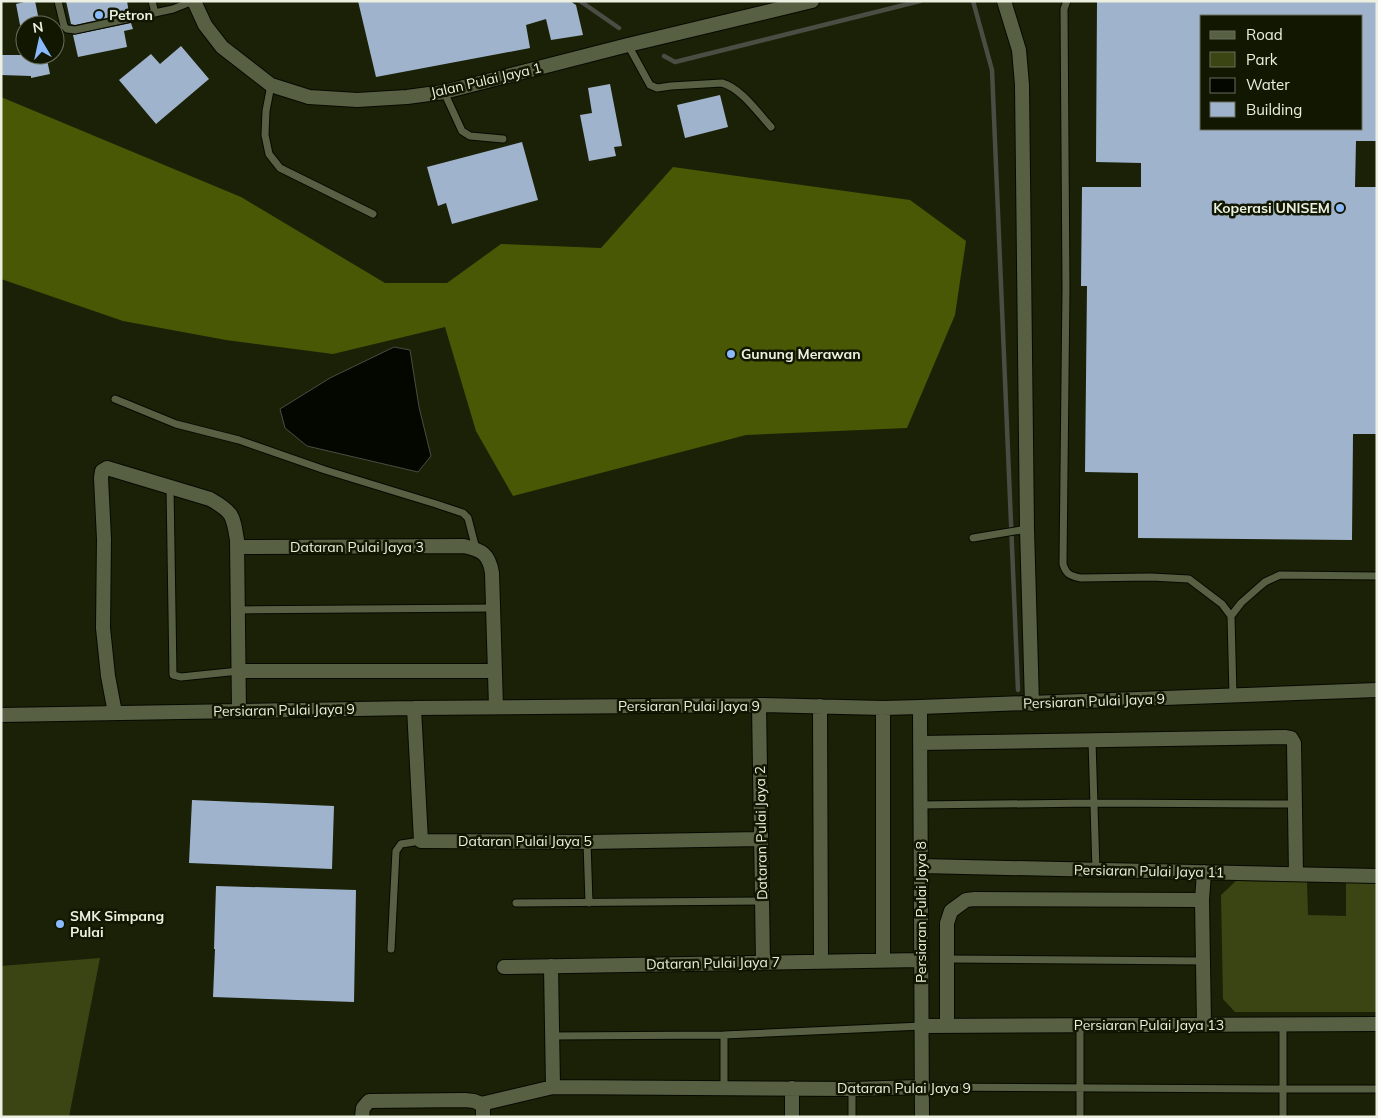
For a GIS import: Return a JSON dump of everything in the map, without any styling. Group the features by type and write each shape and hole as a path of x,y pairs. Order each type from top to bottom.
{"street":[{"name":"Jalan Pulai Jaya 1","path":"193,1 205,25 222,47 270,85 309,97 357,100 444,92 628,44 812,1"},
{"path":"1004,1 1019,50 1022,85 1027,529 1032,704"},
{"path":"115,713 108,676 103,628 104,539 101,478 102,471 107,468 210,499 224,507 234,519 237,547 239,711"},
{"name":"Dataran Pulai Jaya 3","path":"237,547 464,546 476,549"},
{"path":"476,549 484,553 490,561 492,572 496,707"},
{"path":"238,671 495,671"},
{"name":"Persiaran Pulai Jaya 9","path":"1,715 496,707 759,705 883,708 1377,690"},
{"name":"Dataran Pulai Jaya 2","path":"759,705 763,962"},
{"path":"820,706 821,961"},
{"name":"Persiaran Pulai Jaya 8","path":"920,707 922,1117"},
{"path":"414,708 421,841"},
{"path":"883,708 883,960"},
{"path":"920,743 1291,738 1294,743 1296,874"},
{"name":"Dataran Pulai Jaya 5","path":"421,841 761,840"},
{"name":"Persiaran Pulai Jaya 11","path":"921,866 1377,876"},
{"path":"1204,872 1202,900 1204,1025"},
{"path":"947,1026 947,923 951,911 966,900 1202,900"},
{"name":"Dataran Pulai Jaya 7","path":"504,967 921,960"},
{"path":"551,966 553,1087"},
{"name":"Persiaran Pulai Jaya 13","path":"922,1026 1377,1024"},
{"name":"Dataran Pulai Jaya 9","path":"482,1110 553,1087 852,1089 921,1087"},
{"path":"792,1088 792,1117"},
{"path":"362,1117 363,1108 369,1102 374,1101 466,1100 474,1101 482,1110"}],"lane":[{"path":"58,1 64,26 71,30 173,9 193,1"},
{"path":"152,1 155,13"},
{"path":"1067,1 1064,9 1066,288 1063,564 1066,573 1072,577 1189,579 1222,604 1230,616 1233,696"},
{"path":"628,44 650,85 657,88 722,83 730,85 740,93 771,127"},
{"path":"270,85 265,135 269,154 274,161 280,168 373,214"},
{"path":"444,92 462,131 470,136 503,139"},
{"path":"115,399 176,424 239,440 325,470 463,513 468,518 476,549"},
{"path":"170,486 173,675 181,677 238,671"},
{"path":"973,538 1027,529"},
{"path":"1230,616 1258,588 1280,575 1377,576"},
{"path":"238,610 493,608"},
{"path":"1092,741 1096,870"},
{"path":"920,805 1094,803 1295,804"},
{"path":"391,949 396,851 401,844 421,841"},
{"path":"587,842 589,902"},
{"path":"516,903 762,901"},
{"path":"948,959 1203,961"},
{"path":"1282,1117 1283,1024"},
{"path":"552,1036 724,1035 922,1026"},
{"path":"1080,1026 1080,1117"},
{"path":"724,1035 724,1088"},
{"name":"Dataran Pulai Jaya 9","path":"921,1087 1377,1089"},
{"path":"852,1089 852,1117"}],"green space":[{"name":"Gunung Merawan","path":"1,97 241,197 385,283 447,283 501,244 601,248 673,167 910,200 966,241 955,315 907,428 746,435 513,496 476,431 445,327 333,354 226,340 123,321 1,279"},
{"path":"1236,881 1307,882 1308,915 1346,916 1346,883 1377,883 1377,1012 1235,1012 1223,999 1221,895"},
{"path":"100,958 69,1117 1,1117 1,966"}],"water":[{"path":"394,347 410,350 419,407 431,456 418,472 307,446 285,428 280,409 330,378"}],"building":[{"path":"35,1 38,15 18,15 16,4"},
{"path":"66,1 127,1 129,13 75,25 71,24"},
{"path":"358,1 570,1 576,5 583,35 551,40 546,19 526,25 530,48 376,77"},
{"path":"1097,1 1377,1 1377,141 1356,141 1355,187 1377,187 1377,434 1353,434 1352,540 1138,538 1138,473 1085,472 1087,286 1081,286 1082,187 1141,187 1141,163 1096,162"},
{"path":"131,23 133,29 124,31 127,47 78,57 73,35"},
{"path":"181,46 209,79 156,124 119,80 151,54 160,64"},
{"path":"1,55 15,55 15,65 48,65 50,74 31,78 31,76 1,75"},
{"path":"610,84 622,146 614,147 616,156 589,161 580,115 592,113 588,88"},
{"path":"720,95 728,127 685,138 677,105"},
{"path":"522,142 538,200 452,224 446,203 438,206 427,167"},
{"path":"192,800 334,806 332,869 189,863"},
{"path":"216,886 356,890 354,1002 213,997"}],"waterway":[{"path":"580,1 619,28"},
{"path":"664,56 675,62 920,1"},
{"path":"973,1 992,70 1018,690"}],"place":[{"name":"Petron","path":"99,15"},
{"name":"Koperasi UNISEM","path":"1340,208"},
{"name":"Gunung Merawan","path":"731,354"},
{"name":"SMK Simpang Pulai","path":"60,924"}]}
